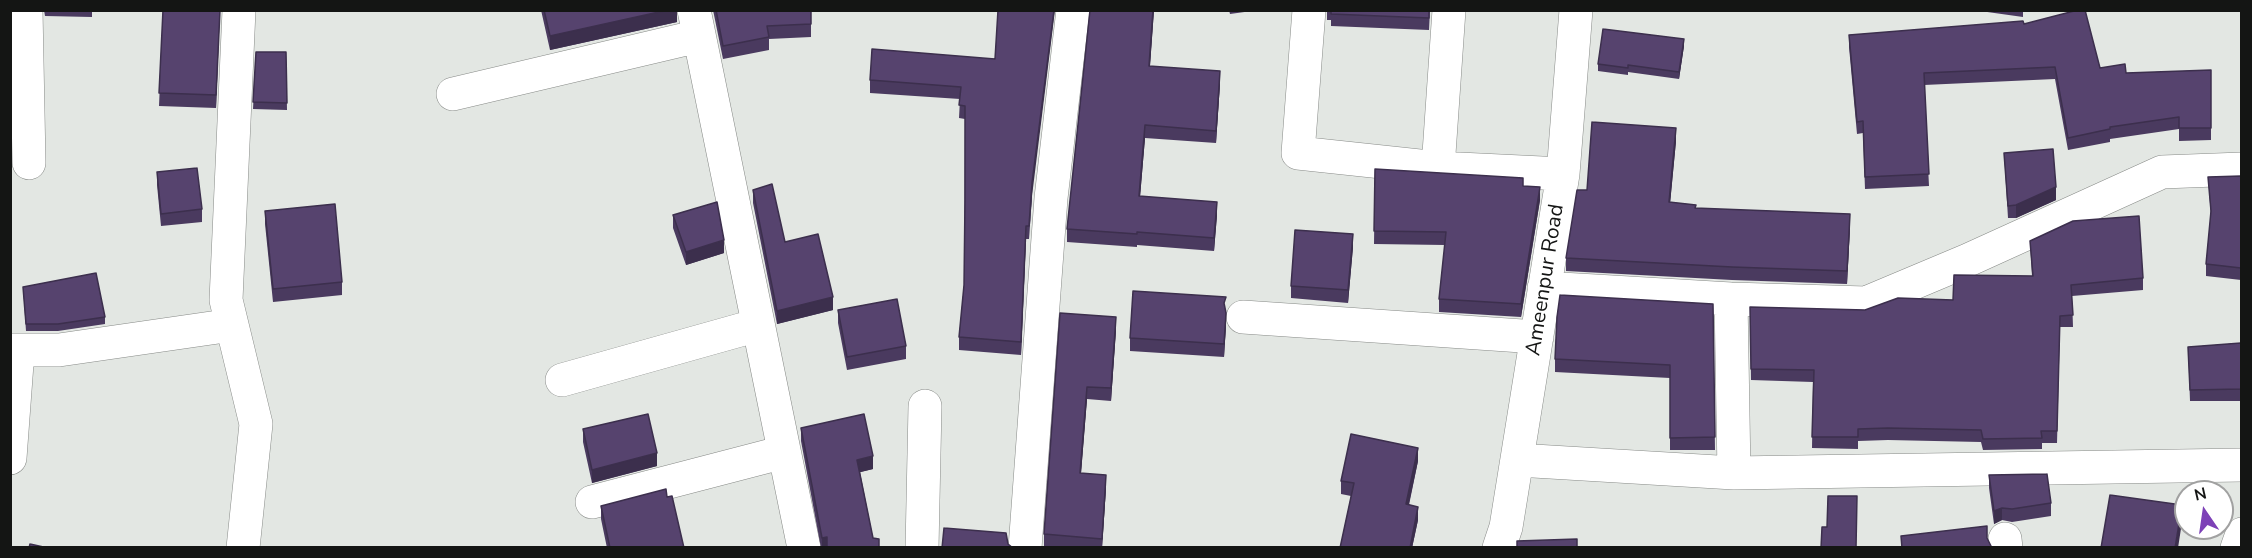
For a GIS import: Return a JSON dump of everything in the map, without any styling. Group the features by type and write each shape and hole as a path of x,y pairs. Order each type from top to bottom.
{"street":[{"path":"26,10 29,163"},
{"path":"239,10 226,300 256,424 243,548"},
{"path":"1025,548 1051,198 1073,10"},
{"path":"1309,10 1298,153 1438,168 1563,174"},
{"path":"1438,168 1449,10"},
{"name":"Ameenpur Road","path":"1499,548 1506,527 1563,174 1576,10"},
{"path":"453,94 696,23 804,548"},
{"path":"1544,288 1731,299 1866,303 1977,256 2162,172 2241,169"},
{"path":"1731,299 1734,473"},
{"path":"1243,316 1537,337"},
{"path":"10,458 14,350 59,350 232,325"},
{"path":"562,380 758,325"},
{"path":"922,548 925,406"},
{"path":"592,502 784,452"},
{"path":"1517,460 1734,473 2241,465"},
{"path":"2237,548 2241,534"}],"building":[{"path":"163,10 220,10 216,95 159,93"},
{"path":"544,10 668,10 550,36"},
{"path":"716,10 811,10 811,24 767,26 769,37 723,46"},
{"path":"998,10 1054,10 1032,183 1029,226 1026,226 1021,342 959,337 964,285 965,200 965,106 959,105 961,87 870,80 872,49 995,59"},
{"path":"1090,10 1153,10 1149,66 1220,71 1216,131 1145,125 1139,196 1217,202 1214,238 1067,229"},
{"path":"1331,10 1429,10 1429,18 1331,14"},
{"path":"2085,10 2100,68 2125,64 2126,73 2211,70 2211,128 2179,128 2179,117 2110,127 2110,129 2068,138 2055,67 1924,73 1929,174 1865,177 1863,121 1857,122 1849,35 2023,21 2024,24"},
{"path":"1603,29 1684,39 1679,72 1628,65 1628,68 1598,64"},
{"path":"256,52 286,52 287,103 253,102"},
{"path":"1592,122 1676,128 1669,202 1696,205 1695,208 1850,214 1847,271 1566,258 1577,190 1587,190"},
{"path":"2053,149 2056,187 2016,205 2008,206 2004,153"},
{"path":"197,168 202,209 161,214 157,172"},
{"path":"1375,169 1523,178 1523,186 1540,187 1521,304 1439,299 1446,232 1374,231"},
{"path":"2241,176 2241,268 2206,264 2211,211 2208,177"},
{"path":"772,184 785,242 818,234 833,297 777,311 753,190"},
{"path":"717,202 724,240 686,252 673,215"},
{"path":"335,204 342,282 273,289 265,211"},
{"path":"2139,216 2143,278 2071,285 2073,315 2060,316 2057,431 2041,431 2042,438 1983,439 1981,430 1888,428 1858,429 1858,437 1812,437 1814,370 1751,369 1750,307 1865,310 1898,298 1953,300 1954,275 2033,276 2030,241 2073,221"},
{"path":"1295,230 1353,234 1348,290 1291,286"},
{"path":"96,273 105,317 58,324 26,324 23,287"},
{"path":"1133,291 1226,297 1224,344 1130,338"},
{"path":"1560,295 1713,304 1715,437 1670,438 1670,365 1555,359"},
{"path":"897,299 906,346 847,357 838,310"},
{"path":"1060,313 1116,317 1111,388 1087,387 1080,473 1106,475 1102,539 1044,534"},
{"path":"2241,343 2241,389 2190,390 2188,347"},
{"path":"648,414 657,453 592,470 583,429"},
{"path":"864,414 873,456 857,460 873,538 879,539 879,548 827,548 827,537 822,538 801,428"},
{"path":"1351,434 1418,448 1406,504 1418,507 1410,548 1340,548 1354,483 1341,481"},
{"path":"2047,474 2051,503 2012,509 2002,508 1994,511 1989,475"},
{"path":"666,489 667,497 672,496 684,548 610,548 601,506"},
{"path":"2110,495 2174,504 2175,548 2101,548"},
{"path":"1828,496 1857,496 1856,548 1821,548 1822,527 1827,527"},
{"path":"1987,526 1987,538 1992,548 1902,548 1901,536"},
{"path":"944,528 1006,533 1008,544 1013,548 942,548"},
{"path":"1577,539 1577,548 1517,548 1517,541"},
{"path":"30,544 48,548 29,548"}]}
